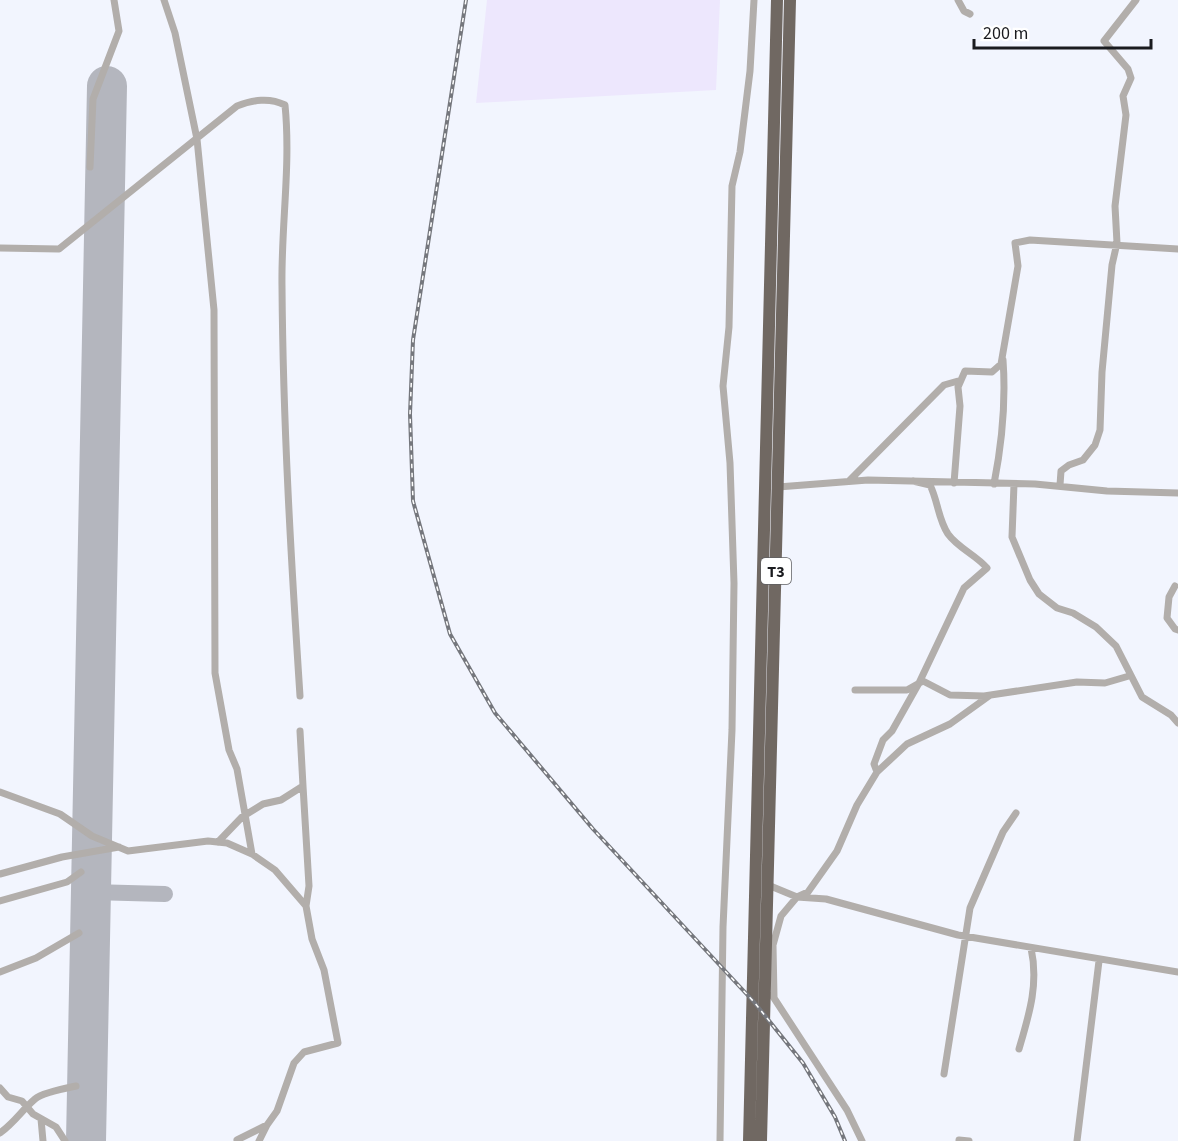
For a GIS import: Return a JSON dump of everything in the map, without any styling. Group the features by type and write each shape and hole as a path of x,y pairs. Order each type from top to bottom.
{"highway":[{"name":"T3","path":"749,1141 777,0"},
{"name":"T3","path":"761,1141 790,0"}],"street":[{"path":"90,167 93,99 119,31 114,0"},
{"path":"165,0 175,33 197,139 214,310 215,673 229,750 237,769 252,854"},
{"path":"720,1141 723,927 732,730 734,584 730,463 723,386 729,327 732,186 740,152 750,71 754,0"},
{"path":"958,0 964,11 969,14"},
{"path":"1060,485 1061,471 1083,460 1095,445 1100,430 1102,372 1117,244 1115,207 1126,115 1124,96 1131,78 1128,69 1104,42 1136,0"},
{"path":"0,248 59,249 237,106 251,101 265,100 285,105 287,168 282,284 285,464 300,696"},
{"path":"849,481 944,385 958,381 965,371 996,371 1001,364 1018,267 1015,243 1030,240 1178,249"},
{"path":"994,484 1001,444 1005,385 1002,355"},
{"path":"954,483 960,406 958,381"},
{"path":"778,487 849,481 913,481 1060,485 1115,491 1178,493"},
{"path":"877,772 874,765 883,740 892,731 919,683 964,588 987,568 949,535 942,523 930,485 913,481"},
{"path":"1014,484 1012,537 1030,580 1039,594 1057,608 1073,613 1096,627 1116,646 1142,697 1172,715 1178,723"},
{"path":"1175,586 1169,597 1167,618 1174,629 1178,630"},
{"path":"855,690 907,690 923,681 950,695 989,696 1077,682 1105,683 1130,676"},
{"path":"774,997 776,928 797,897 808,892 837,851 857,805 877,772 908,744 950,724 989,696"},
{"path":"259,1141 277,1111 294,1063 304,1052 338,1043 324,970 312,939 306,906 309,886 300,731"},
{"path":"218,842 244,816 263,804 281,800 303,786"},
{"path":"0,792 60,814 92,836 128,851 208,841 218,842 252,854 275,870 306,906"},
{"path":"944,1074 970,908 1004,832 1016,813"},
{"path":"0,874 62,857 118,847"},
{"path":"0,901 67,882 81,872"},
{"path":"768,885 797,897 826,898 964,936 1099,961 1178,972"},
{"path":"0,972 36,958 79,933"},
{"path":"1019,1049 1034,997 1035,964 1031,948"},
{"path":"1077,1141 1099,961"},
{"path":"765,986 847,1110 862,1141"},
{"path":"0,1133 41,1095 76,1086"},
{"path":"0,1088 8,1097 21,1101 41,1119 56,1127 65,1141"},
{"path":"41,1119 43,1141"},
{"path":"237,1140 267,1125"},
{"path":"959,1140 969,1141"}],"shaded area":[{"path":"487,0 720,0 716,90 476,103"}],"taxiway":[{"path":"91,892 165,894"}],"runway":[{"path":"86,1141 107,86"}],"railway":[{"path":"466,0 413,340 410,414 413,501 450,634 495,713 593,829 754,1002 803,1063 835,1117 845,1141"}]}
